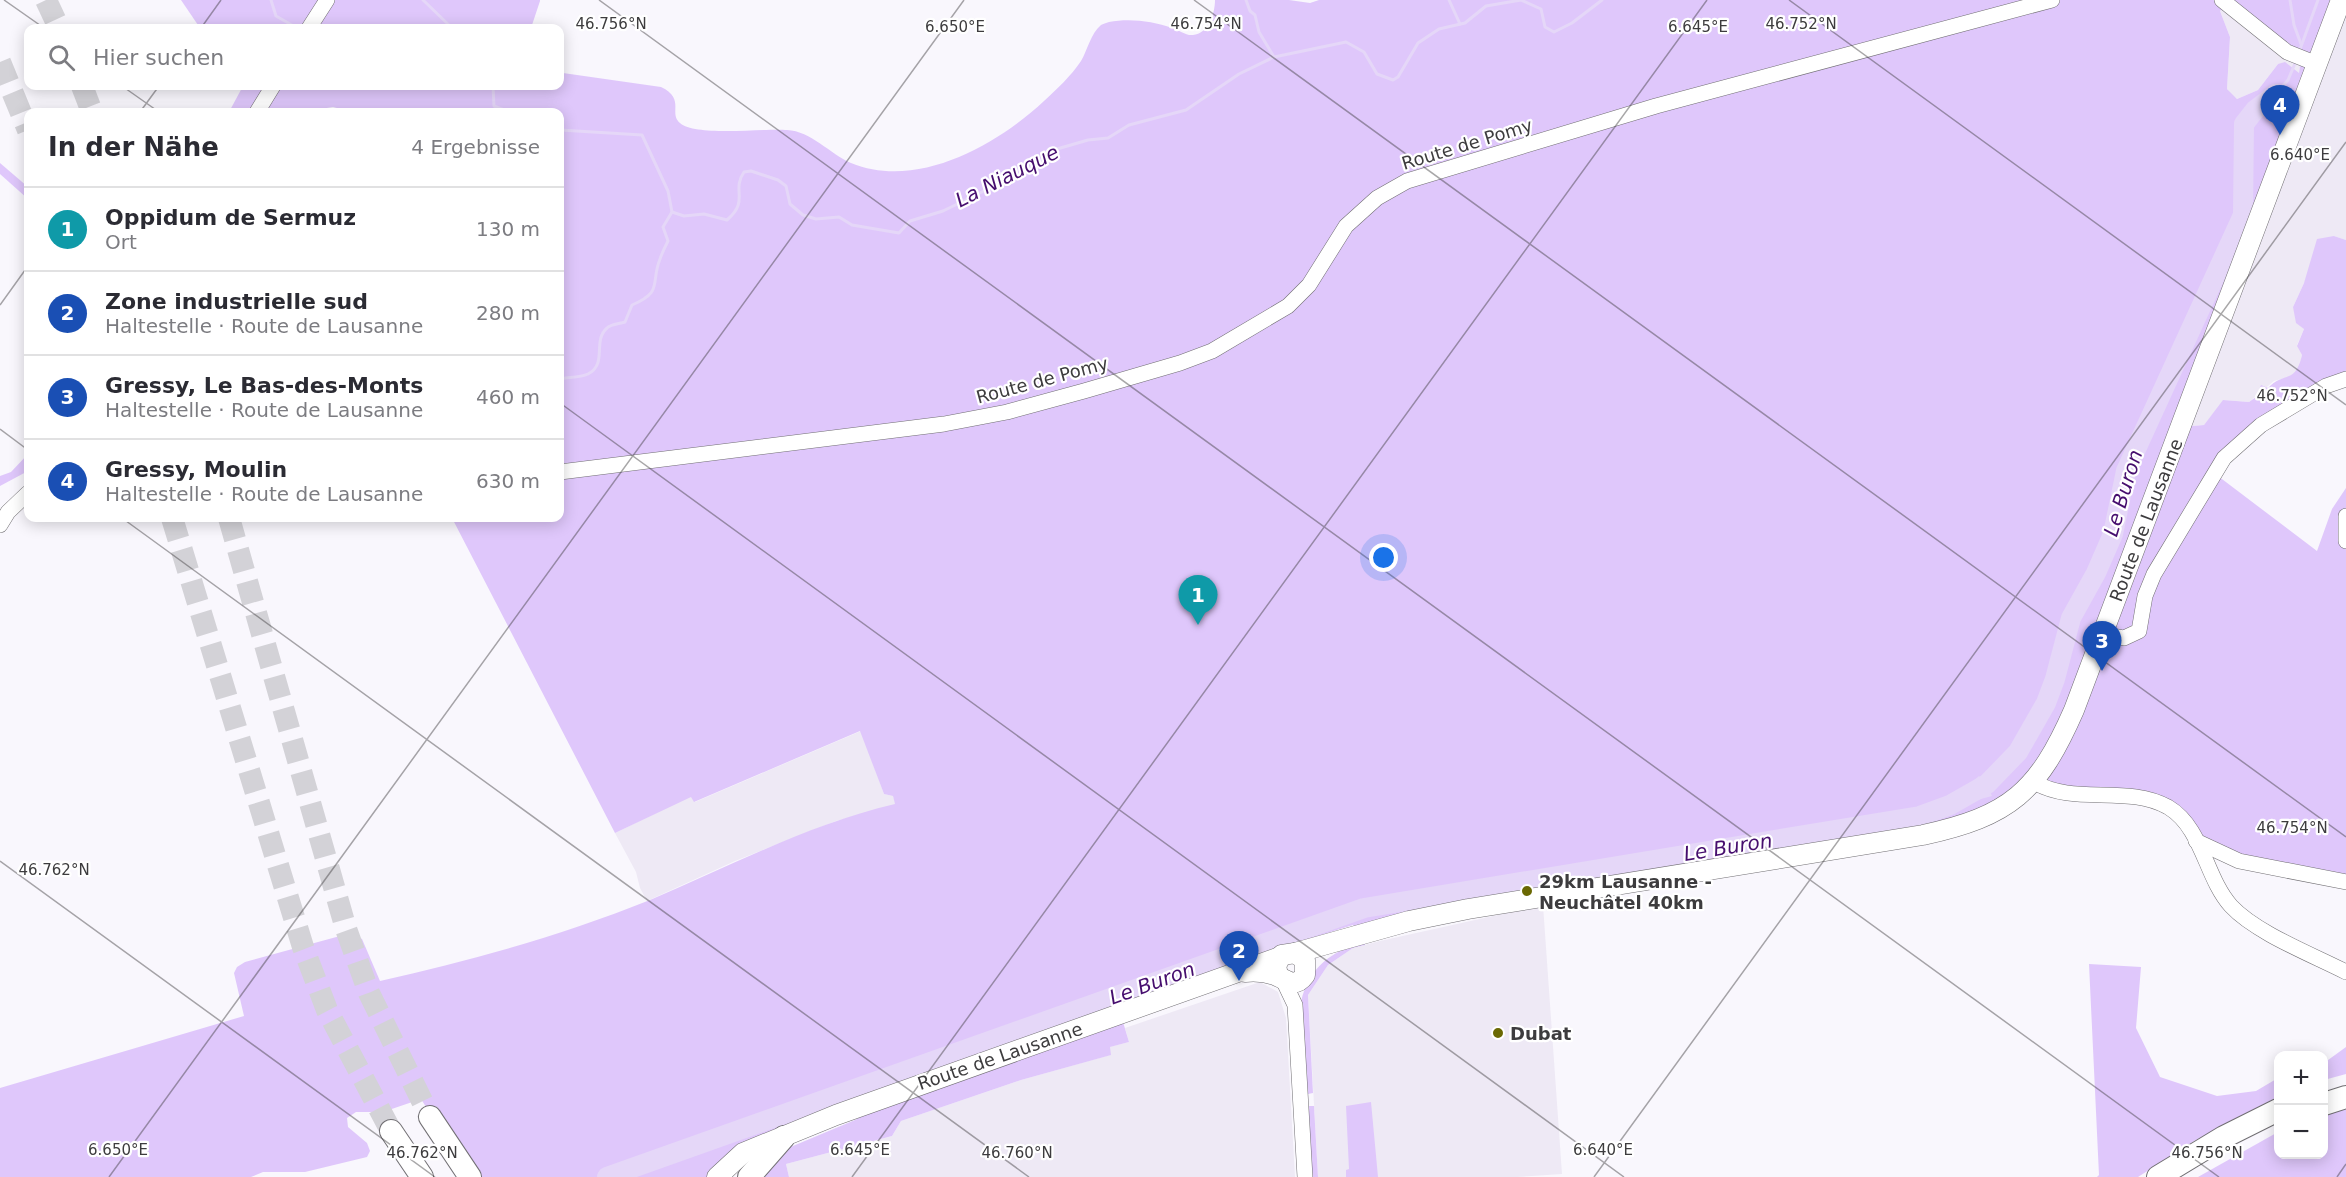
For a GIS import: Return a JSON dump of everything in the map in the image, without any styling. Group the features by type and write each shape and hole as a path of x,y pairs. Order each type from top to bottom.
{"highway":[{"path":"2328,1091 2346,1086"},
{"path":"2328,1103 2346,1097"},
{"path":"2158,1177 2224,1137 2274,1112"},
{"path":"430,1117 470,1177"},
{"path":"2179,1177 2274,1124"},
{"path":"391,1131 422,1177"},
{"path":"749,1177 775,1141"}],"main road":[{"name":"Route de Lausanne","path":"717,1177 734,1159 907,1089 1236,973 1291,970 1321,957 1357,935 1468,909 1944,830 1998,811 2034,782 2063,735 2103,634 2311,62 2341,0"},
{"name":"Route de Lausanne","path":"735,1177 775,1141"}],"street":[{"path":"312,24 327,0"},
{"name":"Route de Pomy","path":"564,472 944,424 1007,412 1180,363 1212,351 1288,306 1310,285 1346,226 1377,198 1407,181 1656,106 2052,0"},
{"path":"2222,0 2287,52 2311,62"},
{"path":"259,108 271,90"},
{"path":"2103,634 2124,638 2139,631 2148,588 2160,561 2214,473 2232,449 2281,412 2326,387 2346,379"},
{"path":"0,525 8,512 24,496"},
{"path":"2346,516 2344,532 2346,541"},
{"path":"2034,782 2058,791 2132,797 2160,804 2179,816 2196,841 2216,884 2232,906 2248,920 2346,972"},
{"path":"2196,841 2227,857 2346,882"},
{"path":"2216,884 2227,857"},
{"path":"1291,970 1305,1177"}],"shaded area":[{"path":"181,0 540,0 532,24 197,24"},
{"path":"1215,0 1289,0 1310,3 1319,0 2341,0 2182,427 2204,425 2223,400 2249,402 2256,397 2261,385 2268,388 2296,370 2302,355 2297,346 2304,329 2296,323 2293,307 2304,283 2317,239 2334,236 2346,240 2346,379 2302,400 2214,473 2317,551 2332,509 2346,488 2346,882 2227,857 2169,808 2041,786 1988,816 1355,928 1353,925 1279,948 1026,1040 712,1177 470,1177 421,1099 383,1112 356,1112 347,1118 348,1127 367,1143 370,1151 367,1157 305,1172 263,1172 251,1177 0,1177 0,1088 244,1016 234,973 237,967 245,962 351,933 362,939 380,981 414,973 482,956 584,925 650,900 801,834 863,812 895,804 893,796 884,794 860,731 694,802 691,797 615,833 454,522 564,522 564,108 265,108 276,90 564,90 564,73 661,87 673,96 675,115 680,123 688,127 715,131 796,131 851,163 876,170 902,171 928,167 954,159 979,148 1025,118 1073,72 1081,61 1094,33 1101,25 1125,20 1141,21 1193,35 1203,31 1212,17","holes":["2228,3 2301,59 2299,73 2285,62 2278,64 2258,90 2237,99 2227,89 2230,37 2220,11"]},
{"path":"2346,0 2346,240 2334,236 2304,283 2293,307 2304,329 2297,345 2302,355 2299,369 2293,376 2274,381 2249,402 2224,400 2204,425 2181,427"},
{"path":"2227,3 2301,59 2299,74 2278,64 2258,90 2237,99 2232,95 2227,89 2230,37 2220,11"},
{"path":"241,90 267,90 255,108 231,108"},
{"path":"0,163 24,184 24,195 0,174"},
{"path":"24,458 24,473 0,486 0,476 11,472"},
{"path":"861,731 884,794 893,796 896,805 836,821 735,861 647,901 640,888 636,872 615,833 691,796 695,802"},
{"path":"1979,776 1987,784 1992,796 1966,803 1962,791"},
{"path":"1543,905 1562,1174 1517,1177 1318,1177 1308,995 1328,965 1353,948"},
{"path":"1365,940 1365,945 1353,948 1328,965 1308,995 1313,1093 1308,1094 1305,1092 1301,1002 1305,989 1316,970 1332,955"},
{"path":"2089,964 2141,967 2136,1028 2160,1077 2217,1096 2256,1091 2274,1080 2274,1099 2194,1141 2138,1177 2097,1177 2099,1175"},
{"path":"1260,982 1278,992 1286,1018 1295,1177 789,1177 786,1164 892,1136 901,1121 1021,1080 1110,1055 1109,1047 1129,1042 1125,1028"},
{"path":"1123,1022 1129,1042 1110,1047 1111,1055 1021,1080 901,1121 892,1136 786,1164 789,1177 754,1177 781,1151 855,1120 879,1106"},
{"path":"2346,1047 2346,1074 2328,1079 2328,1060"},
{"path":"1371,1102 1378,1177 1346,1177 1346,1170 1349,1169 1346,1106"},
{"path":"1309,1106 1314,1106 1318,1177 1310,1177 1306,1110"},
{"path":"2346,1107 2346,1177 2198,1177 2274,1134 2274,1159 2328,1159 2328,1113"}],"waterway":[{"path":"271,0 276,16 290,24"},
{"path":"423,0 448,24"},
{"path":"1246,0 1250,11 1255,15 1259,32 1274,57"},
{"path":"1449,0 1460,24"},
{"name":"La Niauque","path":"672,212 684,216 704,214 727,220 738,207 740,179 744,172 751,171 778,180 786,186 790,204 803,215 816,219 839,217 852,225 899,233 910,221 943,211 988,189 1013,171 1036,166 1057,149 1088,140 1108,138 1129,125 1186,110 1239,74 1274,57 1346,42 1364,52 1377,74 1393,80 1398,77 1418,43 1439,29 1465,23 1486,6 1521,0 1541,9 1545,27 1554,32 1572,23 1602,0"},
{"name":"La Niauque","path":"2290,0 2294,25 2301,44"},
{"name":"Le Buron","path":"2299,52 2318,0"},
{"name":"Le Buron","path":"2276,94 2288,80 2296,61"},
{"path":"493,90 494,106 499,108"},
{"name":"Le Buron","path":"607,1177 1364,908 1920,816 1950,805 1987,784 2018,752 2046,703 2055,679 2071,618 2096,573 2113,534 2126,471 2243,215 2244,124 2255,110 2276,94"},
{"path":"564,130 642,135 668,191 672,212 663,227 668,241 657,268 652,291 632,305 625,322 611,326 603,333 599,358 594,370 578,377 564,379"}],"tunnel":[{"path":"46,0 57,24"},
{"path":"0,62 24,120"},
{"path":"84,90 90,108"},
{"path":"173,522 303,947 327,1010 391,1131"},
{"path":"230,522 346,929 369,993 430,1117"}],"place":[{"name":"Gressy, Moulin","path":"2280,135"},
{"name":"Oppidum de Sermuz","path":"1198,625"},
{"name":"Gressy, Le Bas-des-Monts","path":"2102,671"},
{"name":"29km Lausanne - Neuchâtel 40km","path":"1527,891"},
{"name":"Zone industrielle sud","path":"1239,981"},
{"name":"Dubat","path":"1498,1033"}]}
